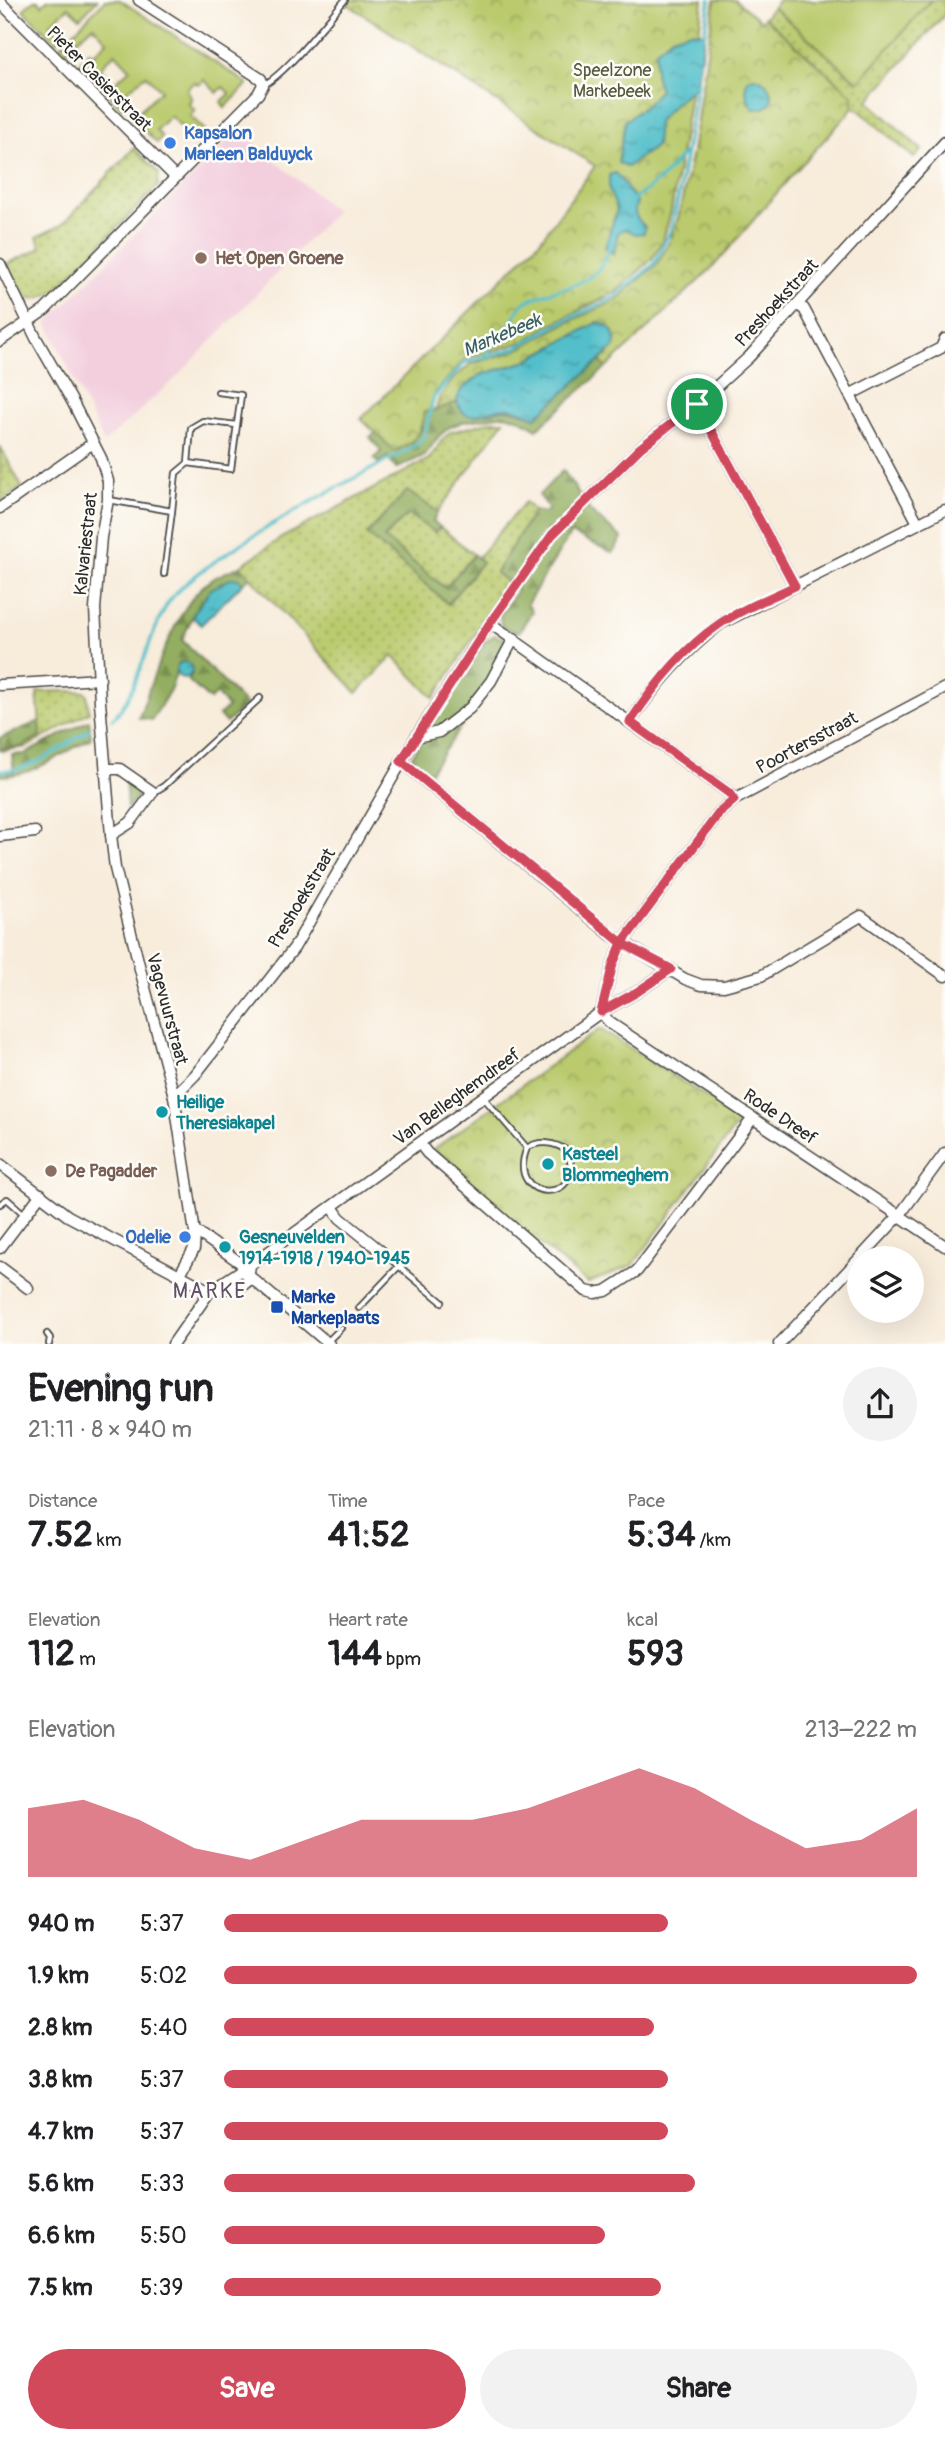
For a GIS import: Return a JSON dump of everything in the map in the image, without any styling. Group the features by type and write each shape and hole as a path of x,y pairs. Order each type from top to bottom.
{"street":[{"path":"0,341 45,310 264,85 261,79 139,0"},
{"name":"Pieter Casierstraat","path":"0,2 175,177"},
{"name":"Preshoekstraat","path":"174,1096 195,1075 294,948 401,761 490,623 552,535 640,448 697,404 749,356 945,142"},
{"name":"Kalvariestraat","path":"0,264 93,443 108,481 95,609 106,769"},
{"path":"798,305 804,309 919,523"},
{"path":"851,394 941,348 945,339"},
{"path":"697,404 795,586"},
{"path":"0,508 93,443"},
{"path":"630,722 671,669 694,644 720,624 945,510"},
{"path":"490,623 729,793 734,800"},
{"path":"416,737 439,733 470,708 491,681 514,639"},
{"path":"0,685 100,678"},
{"name":"Poortersstraat","path":"622,943 719,813 734,800 945,688"},
{"path":"401,761 622,943 685,979 701,985 724,986 743,982 789,960 861,916 945,976"},
{"path":"106,769 120,769 153,792 130,823 111,835"},
{"name":"Vagevuurstraat","path":"106,769 116,868 174,1096 198,1233"},
{"path":"0,836 35,832"},
{"path":"601,1012 613,964 622,943"},
{"name":"Van Belleghemdreef","path":"249,1275 250,1265 420,1144 482,1096 601,1012 671,969"},
{"name":"Rode Dreef","path":"601,1012 610,1023 945,1246"},
{"path":"420,1144 586,1291 595,1293 606,1291 636,1271 753,1118"},
{"path":"871,1246 899,1216 945,1153"},
{"path":"0,1164 68,1216 210,1291 242,1286 249,1275 328,1343"},
{"path":"0,1248 41,1194"},
{"path":"332,1206 340,1218 382,1252"},
{"path":"180,1274 194,1249 198,1233 242,1264"},
{"path":"0,1267 27,1287"},
{"path":"779,1344 847,1272"},
{"path":"173,1344 210,1291"}],"lane":[{"path":"264,85 273,80 345,0"},
{"path":"188,463 231,469 241,395 218,392"},
{"path":"164,574 176,473 188,463 191,428 203,421 237,425"},
{"path":"108,500 172,511"},
{"path":"153,792 164,786 260,698"},
{"path":"482,1096 527,1148"},
{"path":"551,1143 567,1151 570,1172 559,1189 547,1193 531,1184 523,1170 523,1156 527,1148 531,1145 551,1143"},
{"path":"0,1204 7,1199 24,1214"},
{"path":"382,1252 442,1301"},
{"path":"359,1308 399,1266"},
{"path":"328,1343 341,1328"},
{"path":"47,1334 50,1338 49,1344"}],"shaded area":[{"name":"Het Open Groene","path":"238,130 336,211 176,378 104,443 47,323"}],"green space":[{"path":"34,0 38,0 42,5 47,0 97,0 80,18 69,7 50,24 62,37 56,42 23,10"},
{"path":"105,0 120,0 248,84 225,108 221,102 230,94 223,87 217,93 204,80 199,85 194,82 187,89 192,99 188,103 195,110 190,116 206,131 196,141 170,116 156,130 162,137 157,143 132,118 161,90 146,75 121,96 127,102 121,108 105,91 130,69 115,53 100,68 108,77 99,85 78,64 89,51 93,55 107,41 93,26 71,45 73,47 65,51 60,46"},
{"name":"Speelzone Markebeek","path":"349,0 703,0 671,212 663,240 652,259 616,292 548,326 523,342 465,359 435,393 429,411 424,412 416,436 395,451 361,419 539,242 595,166 346,3"},
{"name":"Speelzone Markebeek","path":"715,0 735,0 761,21 764,17 853,96 853,106 848,114 714,266 606,368 600,361 614,348 598,322 524,362 480,375 461,390 457,402 436,410 439,398 454,378 471,364 515,351 562,325 615,301 657,264 670,241 679,215 692,153"},
{"path":"779,0 931,0 858,82 773,7"},
{"path":"931,0 945,0 945,14 868,101 922,150 914,158 845,101 761,21 773,7 858,82"},
{"path":"134,148 159,173 158,186 56,290 37,299 25,295 7,264 41,248 37,237 63,224"},
{"path":"600,361 606,368 537,429 518,418 504,415 463,422 450,427 439,436 425,455 396,469 387,457 378,463 374,459 381,451 370,437 376,433 396,451 421,431 424,412 457,402 475,416 506,409 536,417"},
{"path":"492,421 504,421 438,512 407,491 368,534 448,604 482,562 477,558 525,502 534,511 496,572 509,583 434,698 393,656 357,693 240,566 281,538 429,459 451,432"},
{"path":"0,446 22,487 0,502"},
{"path":"563,470 591,512 622,538 613,553 571,533 527,604 532,611 519,632 507,629 501,625 500,615 517,590 496,573 534,511 545,513 549,508 539,495"},
{"path":"407,491 438,512 433,521 440,527 435,533 408,514 384,538 445,588 474,555 482,562 448,604 367,534"},
{"path":"409,513 435,533 440,527 474,555 445,589 384,538"},
{"path":"240,566 250,577 243,583 238,579 194,613 182,640 246,705 226,723 219,715 228,707 216,694 210,700 188,680 192,674 185,662 179,663 171,688 152,720 139,718 165,648 182,613 202,587"},
{"path":"495,635 506,643 485,691 430,772 410,759 484,642"},
{"path":"71,691 87,694 89,712 27,747 0,751 21,747 41,736 37,692"},
{"path":"89,720 91,738 36,768 24,773 0,776 0,772 14,772 12,755 25,754"},
{"path":"40,721 41,736 21,747 0,749 0,738"},
{"path":"125,777 140,788 141,792 127,809"},
{"path":"600,1029 741,1119 633,1265 588,1283 492,1205 434,1149"}],"water":[{"path":"691,31 705,33 696,86 658,121 656,146 627,167 618,163 625,121 660,90 655,74 656,50 672,37"},
{"path":"754,77 764,82 770,91 772,99 764,108 753,109 747,98 748,79"},
{"path":"616,173 637,202 636,216 645,227 644,233 635,234 626,229 618,232 614,254 605,248 617,209 609,190 609,175"},
{"path":"598,322 612,331 614,348 536,417 509,408 471,415 465,414 460,408 457,399 461,390 480,375 524,362"},
{"path":"232,578 243,583 201,625 193,618 194,613 211,589"},
{"path":"181,662 187,662 192,670 190,676 181,678 176,673 176,667"}],"waterway":[{"name":"Markebeek","path":"704,36 710,0"},
{"name":"Markebeek","path":"112,719 129,696 168,603 185,584 265,529 423,439 434,397 464,363 516,348 613,298 654,264 670,232 697,82"},
{"path":"633,200 663,177 684,153"},
{"path":"486,355 497,336 508,327 524,303 575,285 597,272 609,246"},
{"name":"Markebeek","path":"0,770 22,768 34,763 89,730"}],"place":[{"name":"Kapsalon Marleen Balduyck","path":"170,143"},
{"name":"Het Open Groene","path":"201,258"},
{"name":"Heilige Theresiakapel","path":"162,1112"},
{"name":"Kasteel Blommeghem","path":"548,1164"},
{"name":"De Pagadder","path":"51,1171"},
{"name":"Odelie","path":"185,1237"},
{"name":"Gesneuvelden 1914-1918 / 1940-1945","path":"225,1247"},
{"name":"Marke Markeplaats","path":"277,1307"}],"district":[{"name":"MARKE","path":"210,1291"}],"route":[{"path":"697,404 640,448 552,535 490,623 401,761 622,943 613,964 601,1012 671,969 622,943 719,813 734,800 729,793 630,722 694,644 720,624 795,586 697,404"}]}
